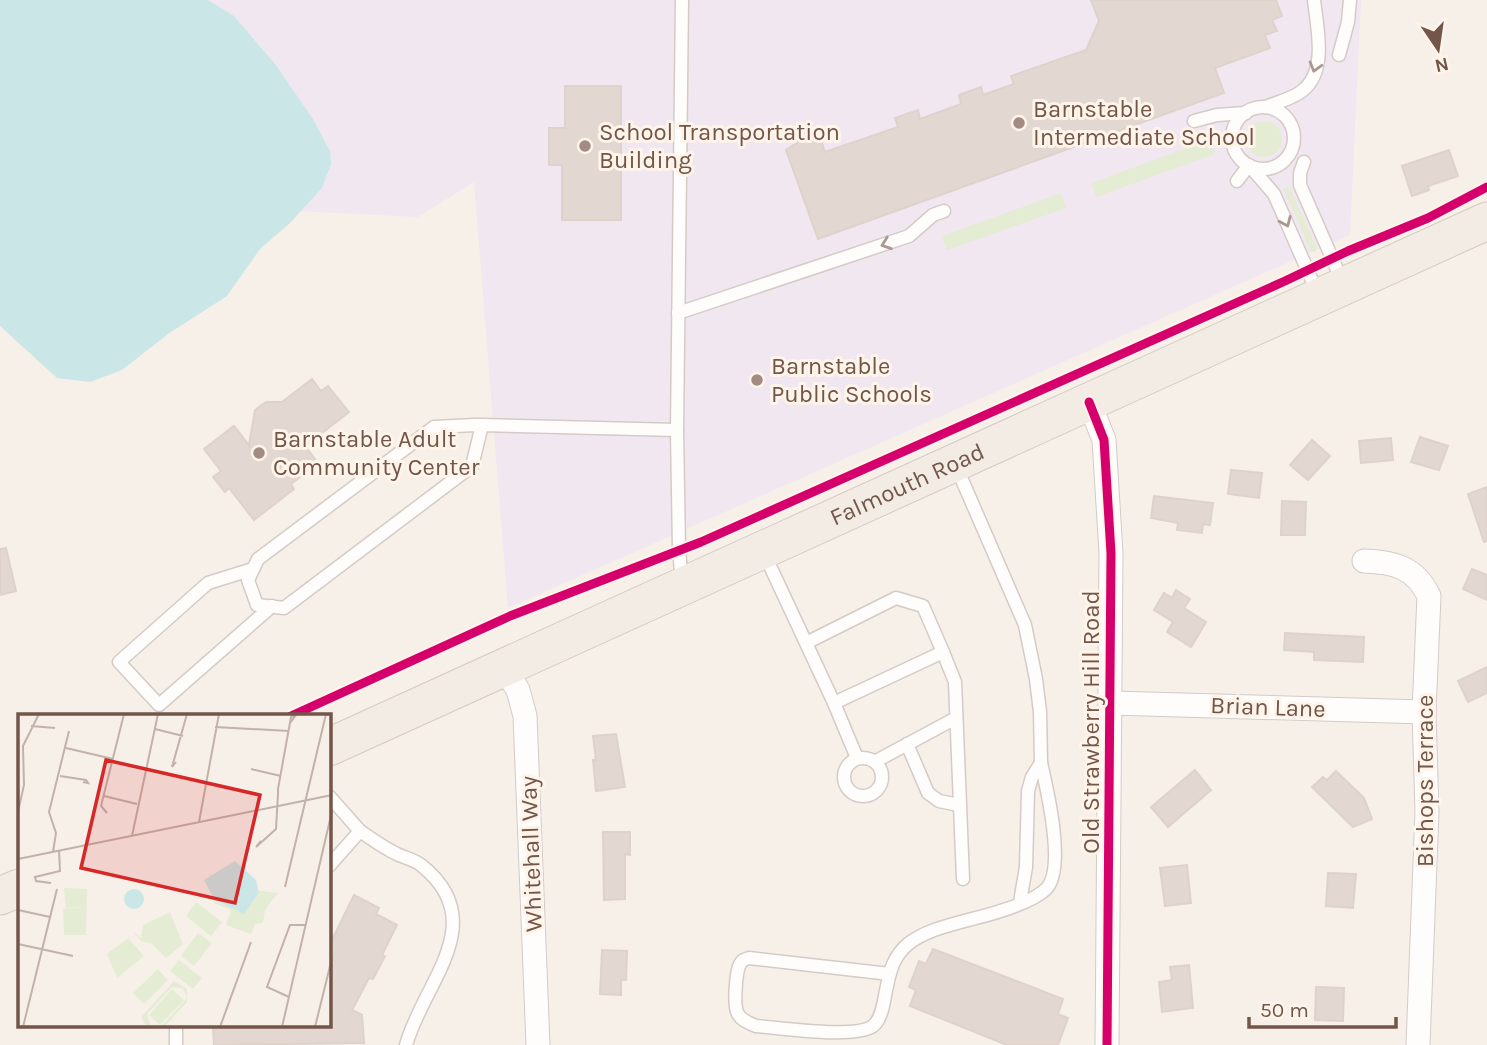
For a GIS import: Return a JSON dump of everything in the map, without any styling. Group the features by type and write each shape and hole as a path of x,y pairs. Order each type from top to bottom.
{"main road":[{"name":"Falmouth Road","path":"331,746 1487,221"},
{"path":"0,897 18,888"}],"street":[{"name":"Old Strawberry Hill Road","path":"1090,402 1104,440 1111,553 1107,1045"},
{"name":"Bishops Terrace","path":"1364,561 1392,564 1408,570 1417,577 1429,596 1424,712 1427,811 1418,1045"},
{"name":"Whitehall Way","path":"504,668 518,690 525,716 538,1045"},
{"name":"Brian Lane","path":"1111,703 1424,712"}],"lane":[{"path":"682,0 677,430 682,586"},
{"path":"1314,0 1319,54 1310,83 1298,94 1246,113 1238,120 1233,140 1235,150 1274,194 1332,292"},
{"path":"1339,55 1348,22 1350,0"},
{"path":"1265,107 1283,114 1293,131 1302,168 1300,185 1332,292"},
{"path":"1195,121 1217,115 1246,113"},
{"path":"1249,165 1270,168 1279,164 1292,150 1294,140"},
{"path":"1237,181 1249,165"},
{"path":"678,313 909,236 933,215 944,211"},
{"path":"482,425 472,466 284,608 257,605 248,580 258,559 433,426 482,425 677,430"},
{"path":"890,974 749,958 743,960 738,967 735,999 737,1013 746,1022 756,1026 834,1032 863,1030 874,1025 879,1018 890,974 892,964 908,944 939,928 992,914 1020,902 1046,889 1052,881 1055,849 1050,799 1041,763 1036,679 1025,625 955,463"},
{"path":"763,551 834,702 856,758"},
{"path":"253,569 208,583 119,662 159,705 272,606"},
{"path":"806,643 896,598 923,606 955,682 963,879"},
{"path":"834,702 943,653"},
{"path":"876,761 957,718"},
{"path":"907,744 928,793 939,801 959,805"},
{"path":"856,758 876,761 881,772 881,784 873,793 860,796 849,790 844,778 847,766 856,758"},
{"path":"1020,902 1026,867 1028,791 1032,777 1041,763"},
{"path":"331,798 360,831 396,853 419,863 437,880 452,912 453,934 447,957 410,1030 406,1045"},
{"path":"331,864 360,831"}],"shaded area":[{"name":"Barnstable Public Schools","path":"205,0 1361,0 1350,235 508,608 474,182 418,217 296,211"}],"green space":[{"path":"1264,121 1277,126 1282,139 1277,152 1264,157 1251,152 1246,139 1251,126"},
{"path":"1209,140 1215,154 1096,197 1091,183"},
{"path":"1290,188 1317,248 1315,252 1311,251 1284,190"},
{"path":"1061,193 1066,208 947,250 942,236"}],"water":[{"path":"0,0 208,0 234,16 275,64 313,119 330,151 331,164 322,188 290,223 260,249 227,296 168,334 122,370 90,382 57,378 0,326"}],"building":[{"name":"Barnstable Intermediate School","path":"1091,0 1276,0 1282,16 1272,20 1277,31 1265,35 1270,48 1215,68 1224,93 818,239 786,150 800,141 820,137 825,152 898,127 895,118 918,110 920,119 961,104 959,95 981,87 983,95 1014,84 1011,76 1086,50 1099,21"},
{"name":"School Transportation Building","path":"565,86 621,86 621,220 562,220 562,165 549,165 549,128 565,128"},
{"path":"1449,150 1458,176 1428,186 1429,190 1412,196 1402,166"},
{"name":"Barnstable Adult Community Center","path":"312,379 321,391 328,386 349,412 305,446 318,463 291,484 294,489 254,520 229,488 225,492 213,477 221,471 204,449 234,426 249,445 255,410 266,402 282,402"},
{"path":"1420,437 1448,446 1439,470 1411,462"},
{"path":"1391,438 1393,460 1361,463 1359,441"},
{"path":"1312,440 1330,456 1308,480 1290,465"},
{"path":"1231,470 1262,473 1259,498 1228,494"},
{"path":"1487,487 1487,541 1484,542 1468,494"},
{"path":"1154,496 1213,503 1210,525 1203,524 1202,533 1177,530 1178,523 1151,518"},
{"path":"1282,501 1306,502 1305,535 1281,535"},
{"path":"6,548 16,591 0,595 0,549"},
{"path":"1472,569 1487,575 1487,600 1463,589"},
{"path":"1176,590 1190,599 1184,608 1206,622 1191,647 1167,632 1173,622 1154,610 1164,593 1172,598"},
{"path":"1285,633 1364,637 1363,662 1314,660 1314,652 1284,650"},
{"path":"1487,667 1487,693 1468,702 1458,681"},
{"path":"616,734 625,787 596,791 593,736"},
{"path":"1195,770 1211,790 1168,827 1151,807"},
{"path":"1336,771 1364,798 1372,819 1353,827 1312,787 1323,777 1327,780"},
{"path":"603,832 630,832 630,855 625,854 625,899 604,900"},
{"path":"1187,865 1191,903 1165,906 1160,868"},
{"path":"1328,873 1356,874 1353,908 1326,906"},
{"path":"354,895 379,908 376,914 397,925 373,979 369,978 352,1010 362,1015 364,1043 214,1045 213,1028 331,1028 331,942"},
{"path":"933,949 1063,999 1058,1014 1068,1018 1058,1045 1007,1045 910,1006 916,990 909,987 919,961 926,964"},
{"path":"602,950 627,951 626,980 621,980 621,995 600,994"},
{"path":"1189,965 1193,1008 1162,1012 1159,982 1172,980 1170,967"},
{"path":"1316,987 1344,988 1343,1021 1315,1020"}],"cycle path":[{"path":"295,714 510,616 701,542 1348,251 1428,218 1487,187"},
{"path":"1089,402 1104,440 1111,553 1107,1045"}],"place":[{"name":"Barnstable Intermediate School","path":"1019,123"},
{"name":"School Transportation Building","path":"585,146"},
{"name":"Barnstable Public Schools","path":"757,380"},
{"name":"Barnstable Adult Community Center","path":"259,453"}]}
